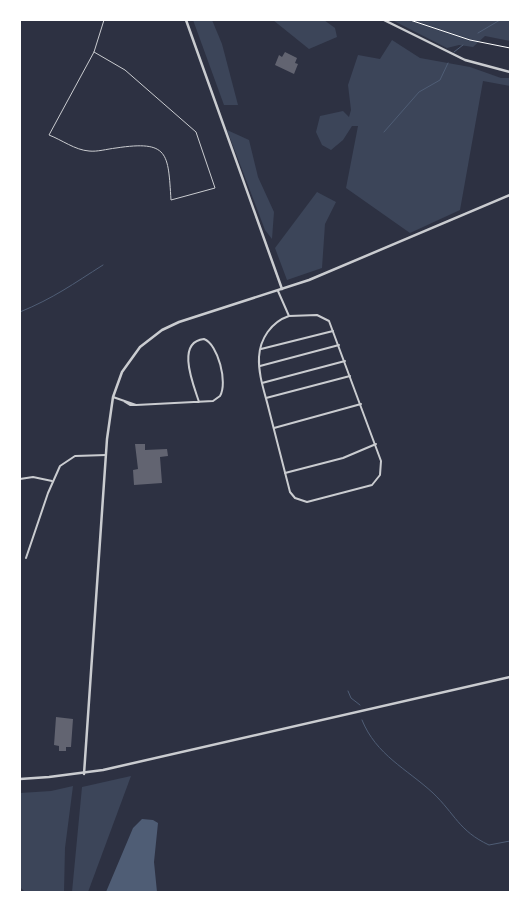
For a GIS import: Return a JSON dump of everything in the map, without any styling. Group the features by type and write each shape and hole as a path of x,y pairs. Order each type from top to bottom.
{"street":[{"path":"186,20 282,289"},
{"path":"384,20 464,60 510,72"},
{"path":"84,774 106,455 113,397 128,362 140,347 162,330 179,322 278,291 510,195"},
{"path":"278,291 289,316"},
{"path":"321,315 330,322 334,331 382,465 380,474 372,484 302,502 291,495 285,473 262,383 260,366 261,348 273,325 289,316 321,315"},
{"path":"261,348 334,331"},
{"path":"113,397 130,405 199,402 217,399 222,394 224,386 213,346 204,339 195,343 187,360 199,402"},
{"path":"260,366 339,345"},
{"path":"262,383 345,361"},
{"path":"266,398 350,376"},
{"path":"274,428 361,404"},
{"path":"285,473 335,460 376,444"},
{"path":"26,558 60,466 75,456 106,455"},
{"path":"20,479 33,477 53,482"},
{"path":"20,778 84,774 510,677"}],"lane":[{"path":"94,52 125,70 196,132 215,188 171,200 168,160 164,153 158,149 132,146 89,151 76,148 49,135 94,52 104,20"}],"path":[{"path":"410,20 470,40 510,48"}],"shaded area":[{"path":"193,20 212,20 222,44 238,105 224,105"},
{"path":"273,20 324,20 335,28 337,37 309,49"},
{"path":"392,20 510,20 510,41 485,36 473,47 459,45 447,48"},
{"path":"392,40 420,58 470,67 501,78 510,78 510,86 483,81 460,210 410,233 346,188 358,126 352,126 343,140 331,150 322,145 316,132 320,116 343,111 349,117 351,110 348,85 358,55 380,59"},
{"path":"227,130 249,140 258,177 274,212 272,239 265,230"},
{"path":"317,192 336,202 325,224 322,268 287,280 275,248"},
{"path":"131,776 88,892 72,892 82,787"},
{"path":"73,786 65,848 64,892 25,892 20,887 20,793 51,791"},
{"path":"142,819 153,820 158,823 154,862 157,892 106,892 133,828"}],"building":[{"path":"285,52 297,58 295,63 298,64 294,74 275,65 279,55 282,57"},
{"path":"135,444 145,444 145,450 167,449 168,456 160,457 162,483 134,485 133,470 138,469"},
{"path":"56,717 73,719 71,747 66,747 66,751 59,751 59,746 54,745"}],"waterway":[{"path":"478,33 500,20"},
{"path":"454,52 463,45"},
{"path":"384,132 419,92 440,80 448,63"},
{"path":"20,312 73,285 103,265"},
{"path":"348,691 351,698 360,705"},
{"path":"362,720 375,743 393,761 433,793 471,834 489,845 510,841"}]}
